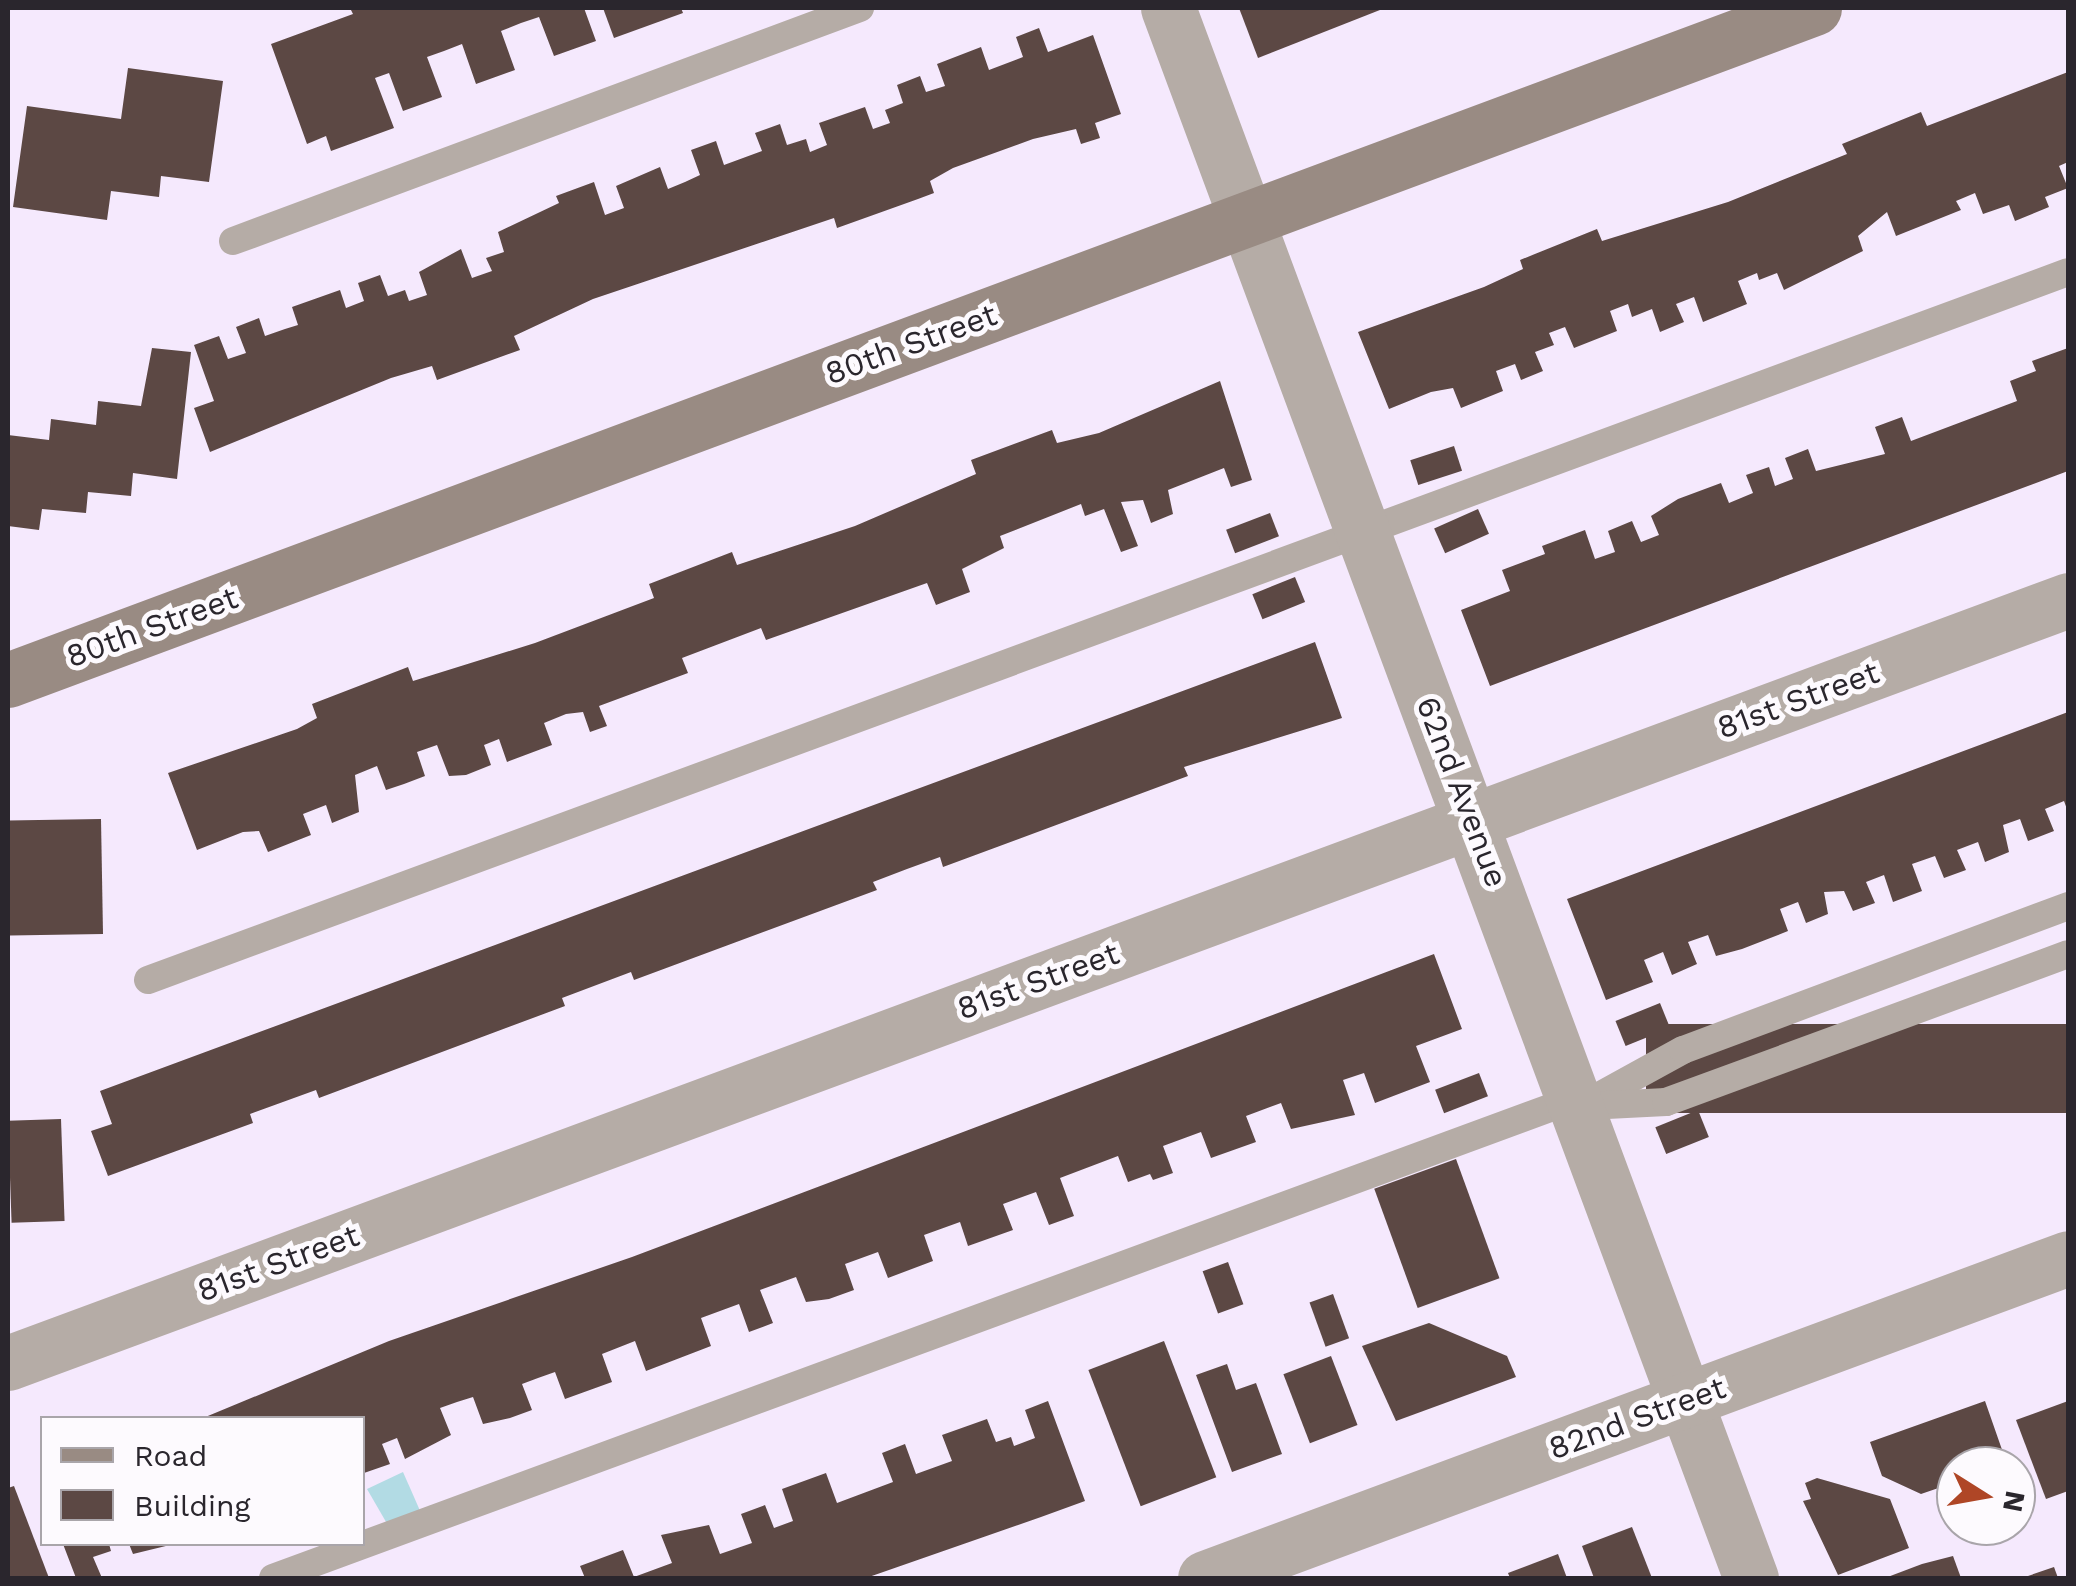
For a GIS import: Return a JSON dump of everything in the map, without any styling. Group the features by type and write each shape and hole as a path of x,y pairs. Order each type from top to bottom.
{"street":[{"name":"62nd Avenue","path":"1168,8 1579,1102 1750,1578"},
{"name":"80th Street","path":"8,680 1814,8"},
{"name":"81st Street","path":"8,1363 2068,600"},
{"name":"82nd Street","path":"1204,1578 2068,1258"}],"lane":[{"path":"233,242 860,8"},
{"path":"148,980 2068,272"},
{"path":"365,1544 1579,1102 1684,1050 2068,906"},
{"path":"1579,1102 1666,1102 2068,954"},
{"path":"272,1578 360,1546"}],"shaded area":[{"path":"403,1472 425,1522 393,1534 367,1489"}],"building":[{"path":"350,8 584,8 596,41 554,56 539,17 521,23 501,31 515,70 476,84 462,44 427,57 442,97 403,111 389,73 375,78 394,128 331,151 326,136 307,144 271,44 353,14"},
{"path":"603,8 681,8 683,13 614,38"},
{"path":"1239,8 1385,8 1258,58"},
{"path":"1039,28 1048,52 1093,35 1121,114 1095,123 1100,138 1081,144 1076,129 1033,139 953,168 930,181 934,193 837,228 834,218 593,299 514,336 520,350 437,380 432,366 391,378 210,452 194,408 214,401 194,345 219,336 228,359 246,353 236,327 259,318 265,336 298,325 292,307 340,290 346,308 364,301 358,283 380,275 388,296 405,290 409,301 427,295 419,272 461,249 472,278 492,271 486,258 504,252 498,232 559,203 556,196 594,182 605,215 624,208 616,186 660,167 668,189 700,175 691,150 716,141 724,165 762,151 755,133 780,124 787,145 806,139 810,152 827,145 819,123 865,107 873,129 890,123 885,110 903,103 897,85 920,76 926,92 945,86 937,64 981,47 989,70 1023,57 1016,37"},
{"path":"128,68 223,81 209,182 161,176 159,197 111,191 107,220 13,207 27,106 121,119"},
{"path":"2068,72 2068,162 2059,166 2068,188 2045,197 2049,207 2015,221 2009,205 1983,214 1975,193 1956,201 1961,210 1896,236 1887,212 1858,236 1863,251 1784,290 1777,273 1759,280 1757,273 1738,281 1747,304 1703,322 1694,297 1676,304 1684,322 1660,332 1652,309 1632,317 1628,304 1610,311 1617,331 1574,348 1565,327 1549,333 1554,345 1535,352 1543,371 1521,380 1515,364 1496,371 1503,391 1461,408 1453,388 1431,392 1389,409 1358,332 1484,287 1523,269 1520,260 1597,229 1602,241 1728,202 1847,154 1842,144 1921,112 1927,126"},
{"path":"152,348 191,352 177,479 133,473 131,496 88,492 86,513 42,509 39,530 8,526 8,435 49,440 51,419 96,425 98,401 141,406"},
{"path":"2068,348 2068,471 1490,686 1461,610 1510,591 1502,570 1545,554 1542,546 1585,530 1595,559 1615,552 1608,531 1632,521 1641,542 1659,535 1651,516 1678,499 1721,483 1729,503 1753,493 1746,475 1769,467 1775,486 1793,479 1785,458 1808,449 1816,471 1885,454 1875,427 1902,417 1911,441 2017,401 2010,381 2036,371 2032,361"},
{"path":"1220,381 1252,480 1231,487 1224,468 1168,490 1173,514 1151,523 1143,500 1121,502 1138,546 1121,552 1104,509 1085,516 1081,504 1000,536 1004,548 962,569 970,592 936,605 927,583 766,640 761,628 682,658 688,673 599,706 607,726 590,732 583,712 566,714 544,723 552,745 507,762 499,739 484,745 491,765 466,775 449,776 437,745 417,752 425,776 404,784 386,790 377,766 355,775 359,812 332,823 326,805 303,814 311,835 268,852 259,831 243,832 197,850 168,773 297,729 317,718 312,704 408,667 413,681 535,643 654,598 649,584 732,552 737,565 855,526 976,474 971,460 1052,430 1057,443 1099,433"},
{"path":"1454,446 1462,471 1418,485 1410,460"},
{"path":"1478,509 1489,534 1445,553 1434,529"},
{"path":"1270,513 1279,536 1235,553 1226,530"},
{"path":"1295,577 1305,602 1262,619 1252,594"},
{"path":"1315,642 1342,718 1184,767 1188,776 943,867 940,857 907,869 873,882 877,890 634,980 631,972 562,998 565,1006 319,1098 316,1090 250,1114 253,1123 108,1176 91,1131 112,1124 100,1091"},
{"path":"2068,712 2068,812 2064,801 2045,809 2054,831 2028,841 2020,819 2003,825 2009,852 1985,862 1978,842 1957,850 1966,870 1944,878 1935,856 1912,864 1922,891 1893,902 1884,875 1866,882 1875,903 1853,911 1844,891 1824,892 1828,914 1806,923 1798,902 1780,909 1788,931 1742,949 1716,956 1708,935 1688,942 1697,964 1672,975 1663,952 1644,960 1653,982 1606,1000 1567,899"},
{"path":"101,819 103,934 10,936 8,821"},
{"path":"1434,954 1462,1029 1416,1046 1430,1082 1375,1103 1364,1073 1343,1080 1355,1115 1291,1129 1281,1103 1246,1116 1256,1142 1211,1158 1201,1132 1163,1146 1173,1173 1153,1180 1150,1174 1128,1182 1118,1156 1060,1178 1074,1216 1049,1225 1036,1192 1003,1204 1013,1230 968,1246 960,1222 924,1235 933,1261 888,1278 878,1252 845,1264 854,1290 829,1299 806,1302 796,1277 760,1290 773,1323 749,1332 739,1304 701,1318 711,1346 646,1371 635,1341 602,1354 612,1382 565,1399 555,1372 522,1384 532,1410 510,1418 483,1424 473,1397 440,1408 451,1435 405,1459 397,1438 382,1444 390,1464 365,1473 365,1416 208,1416 389,1341 632,1257"},
{"path":"1660,1003 1670,1028 1626,1046 1615,1021"},
{"path":"1646,1024 2068,1024 2068,1113 1646,1113"},
{"path":"1479,1073 1488,1096 1444,1113 1435,1090"},
{"path":"1698,1110 1709,1137 1666,1154 1655,1127"},
{"path":"61,1119 65,1221 12,1223 8,1121"},
{"path":"1456,1159 1499,1278 1418,1308 1374,1189"},
{"path":"1228,1262 1243,1304 1218,1314 1203,1271"},
{"path":"1333,1294 1349,1338 1326,1347 1310,1303"},
{"path":"1429,1323 1507,1356 1516,1377 1396,1421 1362,1346"},
{"path":"1164,1341 1216,1477 1141,1506 1088,1370"},
{"path":"1331,1356 1358,1425 1310,1443 1283,1374"},
{"path":"1227,1364 1236,1390 1256,1383 1282,1454 1232,1472 1196,1375"},
{"path":"1048,1401 1085,1501 1041,1517 866,1578 585,1578 580,1566 623,1550 634,1577 672,1563 661,1535 709,1525 720,1554 752,1543 741,1514 765,1505 774,1528 793,1521 782,1489 826,1473 837,1503 893,1482 882,1453 905,1444 916,1474 952,1461 942,1435 987,1419 996,1442 1011,1437 1014,1446 1035,1438 1025,1410"},
{"path":"1985,1401 2001,1446 1936,1446 1936,1489 1921,1494 1882,1476 1870,1442"},
{"path":"2068,1401 2068,1491 2046,1499 2036,1473 2036,1446 2026,1446 2016,1420"},
{"path":"1817,1478 1890,1499 1909,1548 1838,1575 1803,1501 1811,1499 1805,1483"},
{"path":"14,1486 49,1578 8,1578 8,1488"},
{"path":"1632,1527 1652,1578 1594,1578 1582,1546"},
{"path":"64,1546 110,1546 111,1551 93,1557 102,1578 76,1578"},
{"path":"130,1546 166,1546 133,1554"},
{"path":"1558,1554 1567,1578 1510,1578 1508,1573"},
{"path":"1953,1556 1961,1578 1885,1578 1922,1564"},
{"path":"2054,1567 2058,1578 2022,1578"}]}
